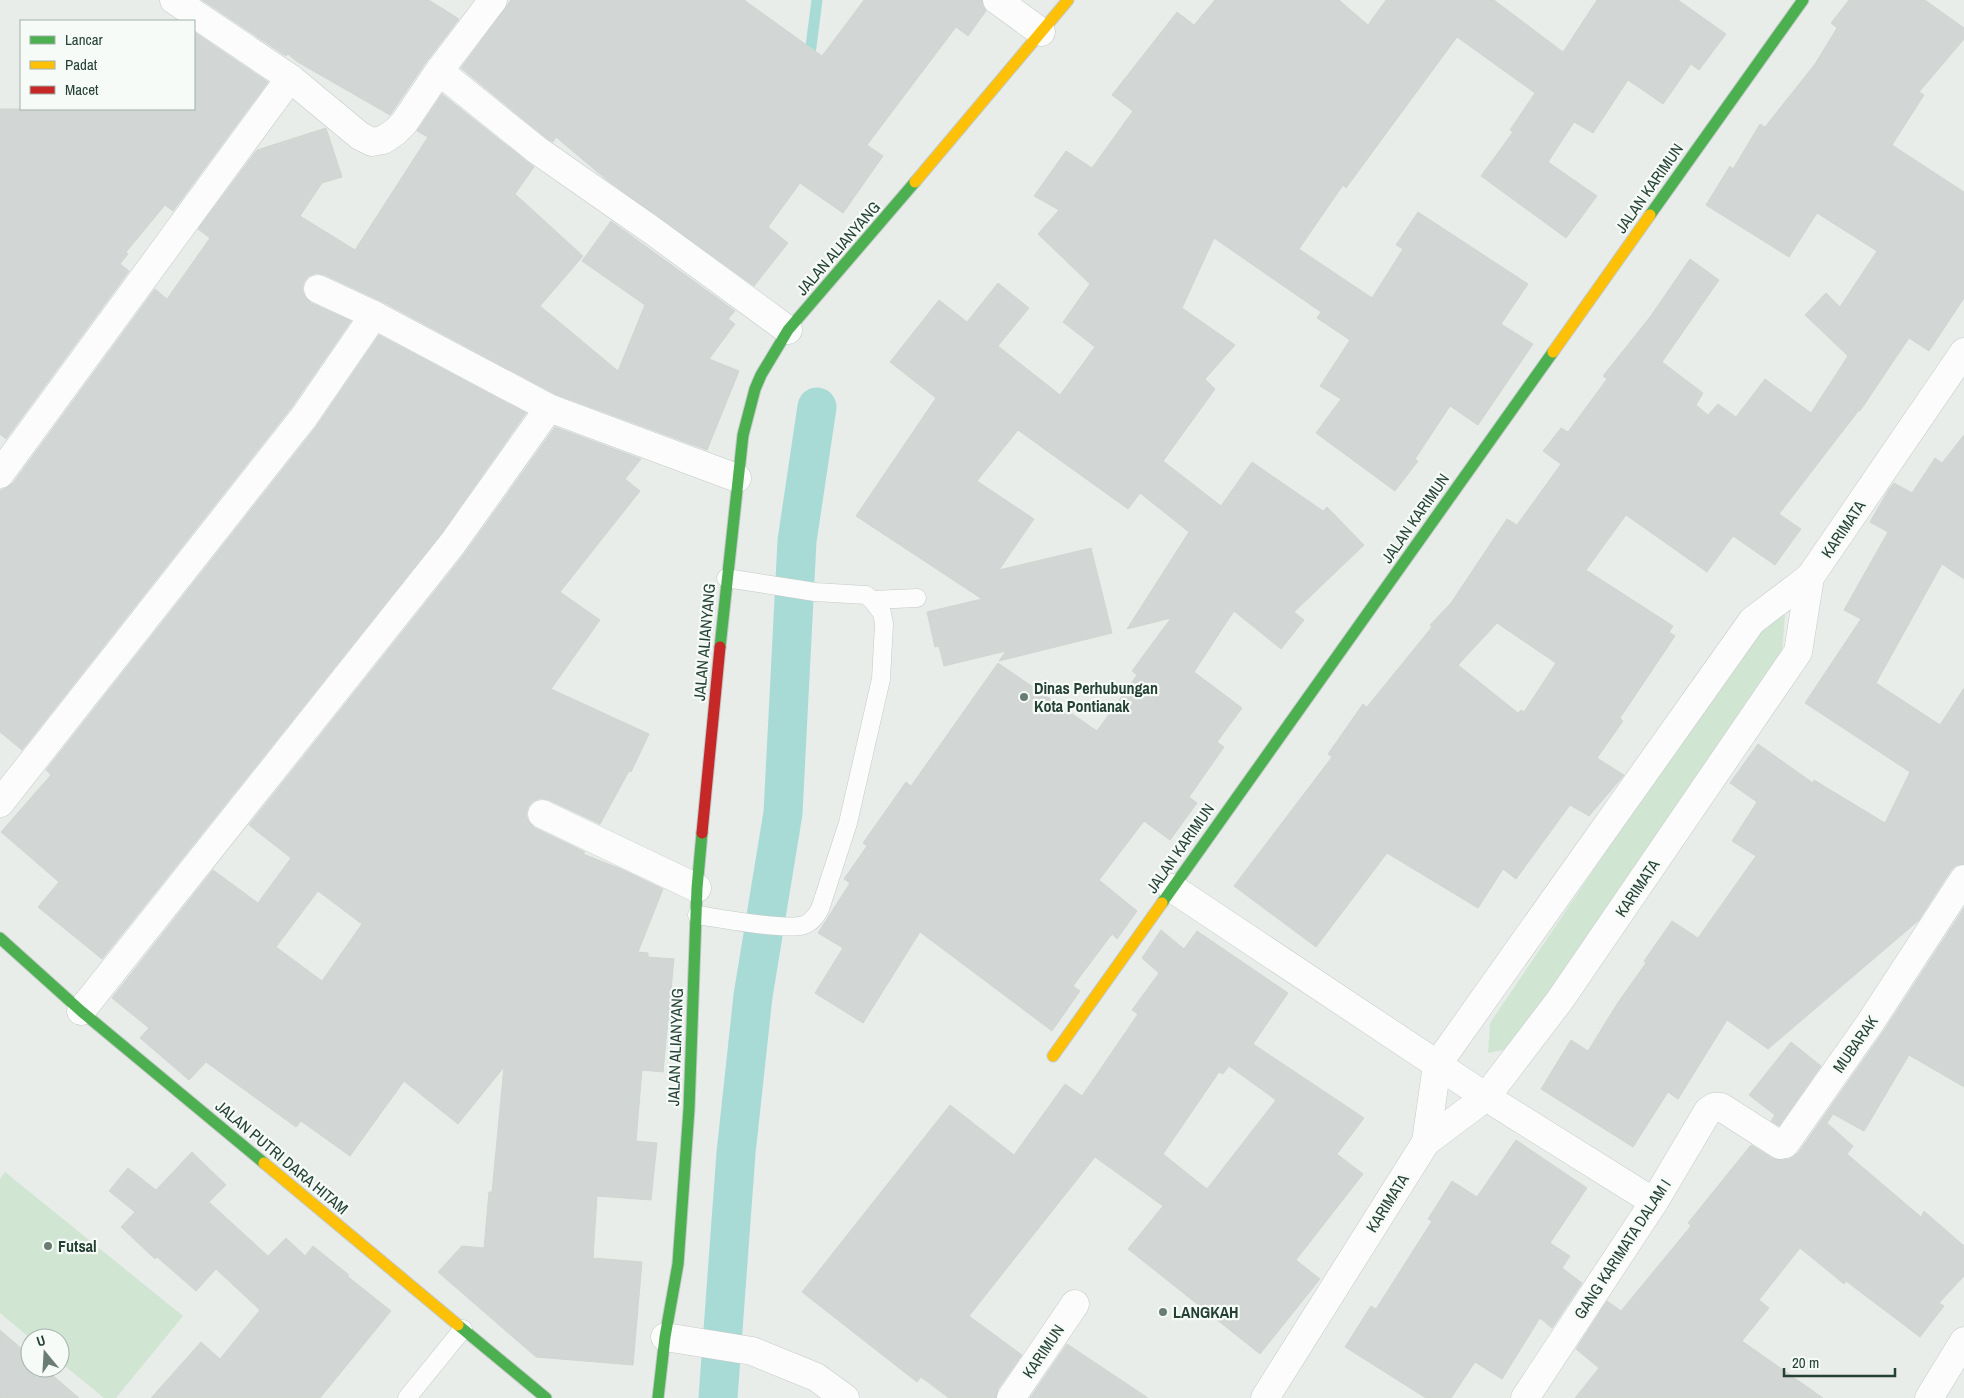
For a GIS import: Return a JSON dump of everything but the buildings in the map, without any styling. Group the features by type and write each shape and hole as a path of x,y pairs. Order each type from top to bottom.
{"street":[{"path":"174,0 290,78 360,136 372,142 383,140 404,123 439,71 493,0"},
{"path":"997,0 1041,32"},
{"name":"JALAN ALIANYANG","path":"658,1398 665,1337 678,1264 689,1109 697,888 726,578 743,435 755,389 761,375 788,330 848,262 1068,0"},
{"name":"JALAN KARIMUN","path":"1053,1056 1803,0"},
{"path":"439,71 537,150 653,231 788,330"},
{"path":"0,474 290,78"},
{"path":"318,289 374,315 549,408 737,478"},
{"path":"0,803 304,416 374,315"},
{"name":"KARIMATA","path":"1265,1398 1426,1142 1486,1098 1560,1000 1798,652 1810,577 1964,352"},
{"path":"80,1011 453,543 549,408"},
{"path":"1426,1142 1437,1065 1752,621 1810,577"},
{"path":"542,814 697,888"},
{"name":"MUBARAK","path":"1721,1107 1780,1145 1785,1144 1870,1023 1964,879"},
{"path":"1172,888 1486,1098 1654,1202"},
{"name":"JALAN PUTRI DARA HITAM","path":"0,938 80,1011 546,1398"},
{"name":"GANG KARIMATA DALAM I","path":"1525,1398 1654,1202 1708,1111 1714,1107 1721,1107"},
{"name":"KARIMUN","path":"1011,1398 1075,1304"},
{"path":"665,1337 752,1351 816,1377 844,1398"},
{"path":"1929,1398 1964,1341"}],"lane":[{"path":"697,914 782,926 804,925 814,919 820,909 848,823 881,678 884,624 882,613 866,595 815,592 726,578"},
{"path":"872,600 917,598"},
{"path":"407,1398 462,1329"}],"green space":[{"path":"1785,614 1782,652 1517,1047 1488,1053 1490,1023 1753,634"},
{"name":"Futsal","path":"5,1172 183,1316 116,1398 104,1398 70,1370 70,1328 20,1328 20,1330 0,1313 0,1179"}],"waterway":[{"path":"809,62 817,0"},
{"path":"718,1398 736,1153 753,996 783,813 797,541 817,407"}],"traffic: fast":[{"path":"1650,215 1803,0"},
{"path":"720,647 743,435 755,389 761,375 788,330 915,182"},
{"path":"1162,903 1553,352"},
{"path":"658,1398 665,1337 678,1264 689,1109 697,888 702,833"},
{"path":"0,938 81,1011 264,1163"},
{"path":"458,1325 546,1398"}],"traffic: slow":[{"path":"915,182 1068,0"},
{"path":"1553,352 1650,215"},
{"path":"1053,1056 1162,903"},
{"path":"264,1163 458,1325"}],"traffic: jam":[{"path":"702,833 720,647"}],"place":[{"name":"Dinas Perhubungan Kota Pontianak","path":"1024,697"},
{"name":"Futsal","path":"48,1246"},
{"name":"LANGKAH","path":"1163,1312"}]}
